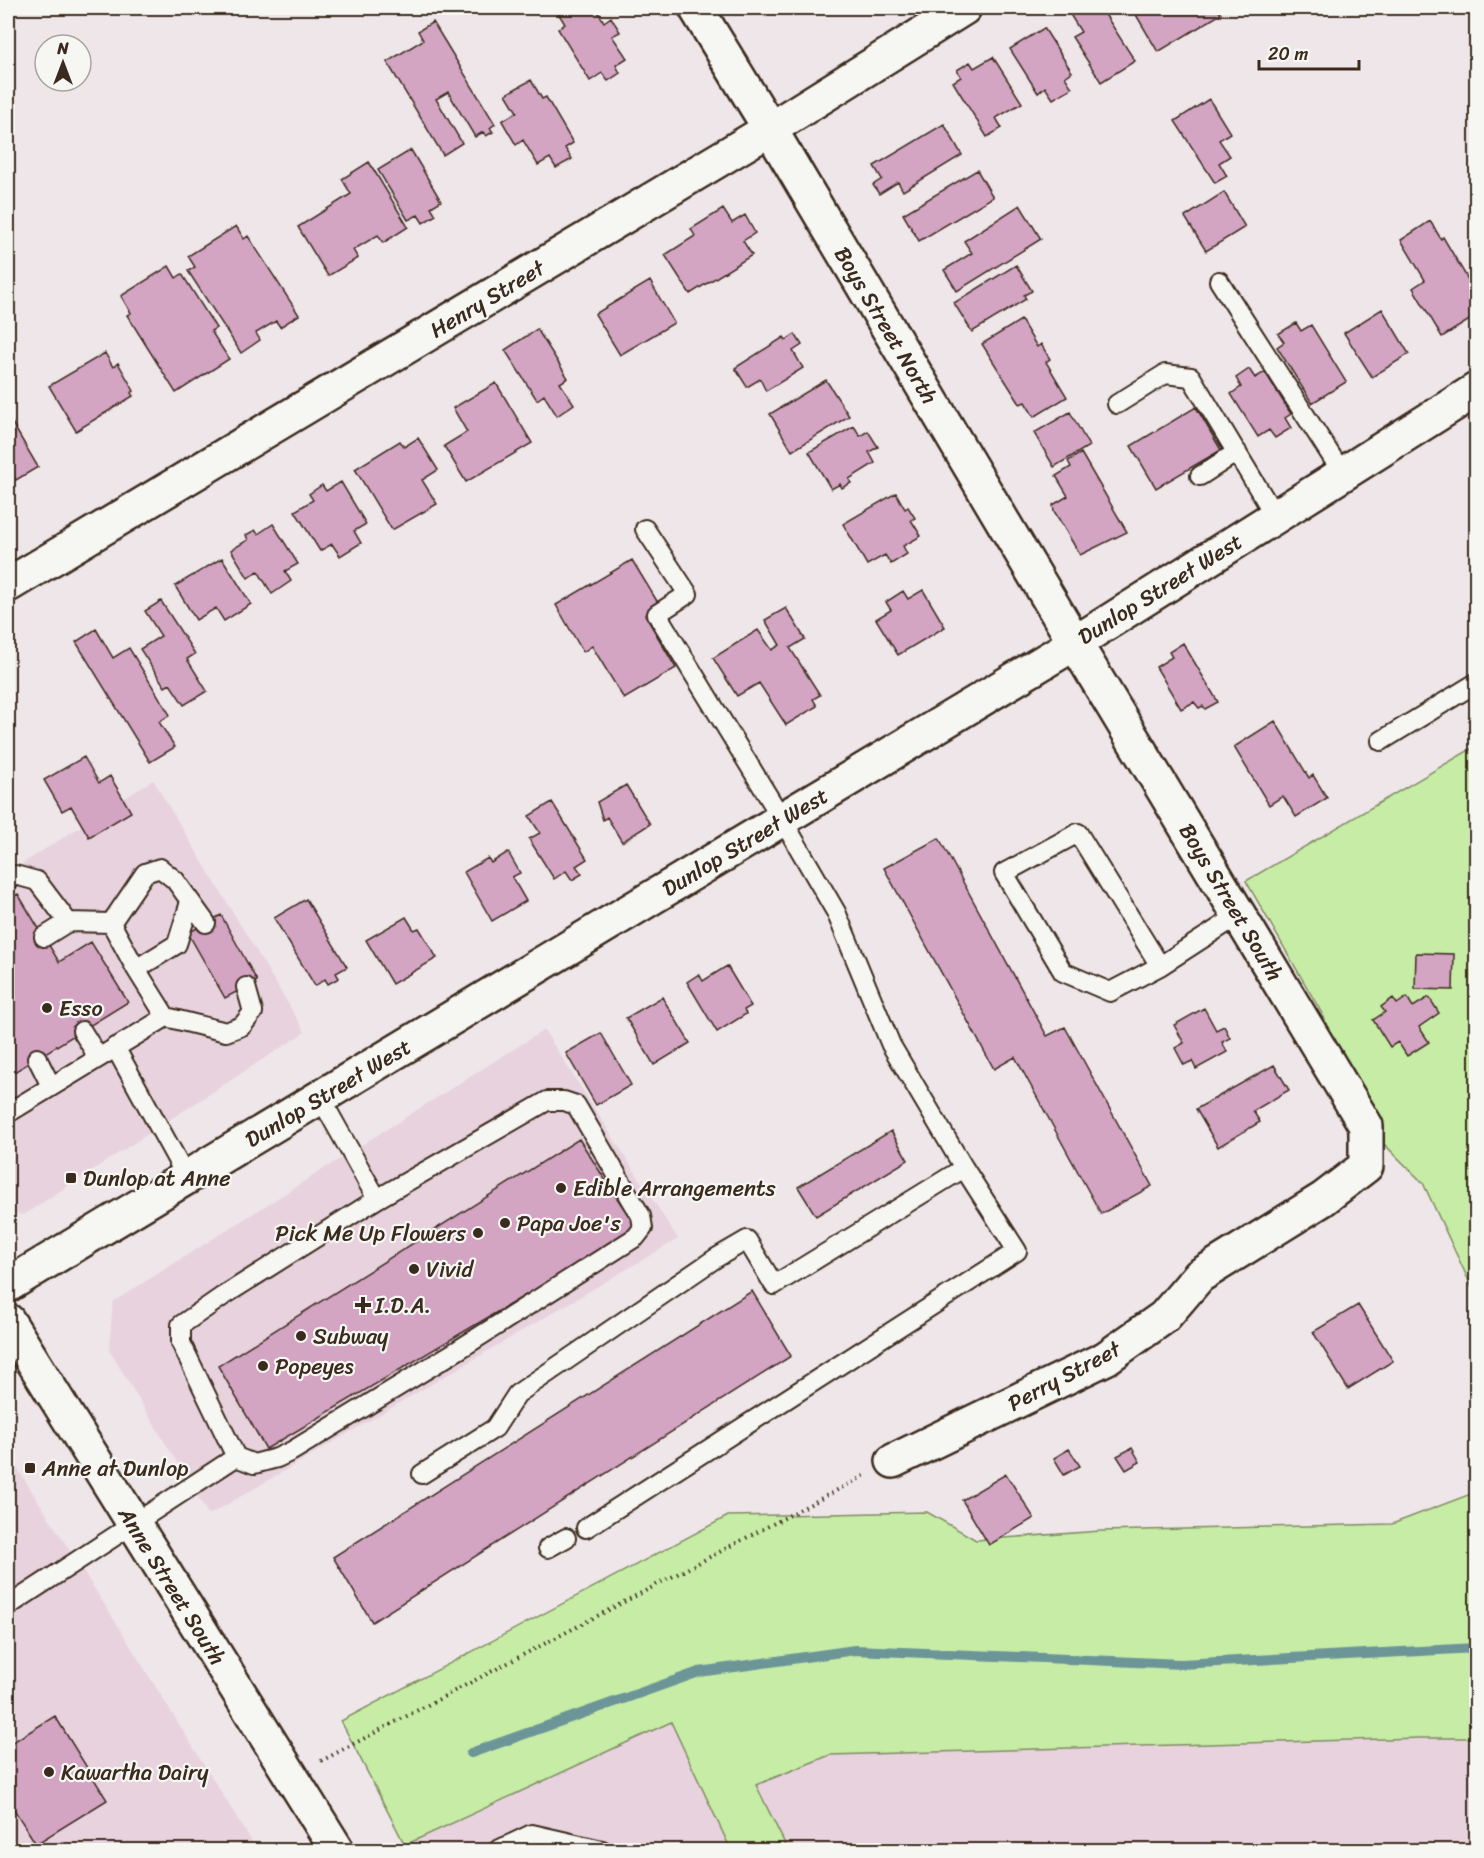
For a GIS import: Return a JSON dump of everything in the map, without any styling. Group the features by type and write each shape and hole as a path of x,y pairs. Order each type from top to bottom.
{"street":[{"name":"Boys Street North","path":"696,8 1075,643"},
{"name":"Henry Street","path":"8,585 770,129 964,8"},
{"name":"Dunlop Street West","path":"8,1285 1075,643 1476,390"},
{"name":"Boys Street South","path":"1075,643 1366,1126 1366,1166"},
{"name":"Perry Street","path":"893,1461 1106,1358 1164,1317 1199,1276 1323,1199 1366,1166"},
{"name":"Anne Street South","path":"8,1321 337,1851"}],"lane":[{"path":"1219,281 1343,474"},
{"path":"1117,404 1165,374 1191,377 1275,516"},
{"path":"1200,476 1237,452"},
{"path":"586,1528 1017,1251 964,1168 891,1045 836,912 657,614 688,594 645,529"},
{"path":"1381,741 1476,683"},
{"path":"1160,966 1078,833 1004,873 1064,972 1110,992 1160,966 1239,915"},
{"path":"111,923 145,873 160,868 175,880 206,923"},
{"path":"8,880 15,875 37,882 68,922"},
{"path":"136,969 177,944 190,902"},
{"path":"44,937 68,922 111,923"},
{"path":"111,923 166,1017 226,1032 242,1026 253,1012 246,987"},
{"path":"8,1113 166,1017"},
{"path":"82,1031 98,1057"},
{"path":"115,1047 187,1178"},
{"path":"37,1058 51,1086"},
{"path":"320,1097 377,1199"},
{"path":"547,1101 564,1101 576,1105 641,1216 643,1228 636,1237 458,1350 292,1451 254,1464 236,1457 181,1343 181,1325 377,1199 547,1101"},
{"path":"422,1474 495,1428 517,1394 716,1258 747,1240 774,1285 964,1168"},
{"path":"9,1603 236,1457"},
{"path":"548,1548 566,1538"},
{"path":"498,1851 532,1834 602,1851"}],"path":[{"path":"291,1777 893,1461"}],"shaded area":[{"path":"153,780 305,1032 23,1215 8,1211 8,873"},
{"path":"544,1030 678,1239 209,1515 109,1350 113,1302"},
{"path":"8,1454 108,1610 257,1850 8,1850"},
{"path":"671,1722 731,1850 408,1850 405,1845"},
{"path":"1476,1738 1476,1850 788,1850 756,1785 830,1755"}],"green space":[{"path":"1476,746 1476,1296 1423,1183 1356,1116 1324,1017 1246,881"},
{"path":"1476,1492 1476,1738 830,1755 756,1785 788,1850 731,1850 671,1722 405,1845 341,1721 728,1516 927,1512 976,1540 1101,1531 1392,1524"}],"building":[{"path":"563,8 596,8 604,22 611,17 620,32 612,36 627,58 616,65 620,73 608,81 602,73 590,81 558,29 565,24 557,11"},
{"path":"1066,8 1101,8 1135,61 1101,82 1072,37 1081,32"},
{"path":"1132,8 1217,8 1221,14 1158,52"},
{"path":"433,22 495,124 490,128 493,132 486,136 483,132 475,137 448,92 436,99 462,143 443,155 387,62 423,40 418,31"},
{"path":"1044,28 1072,72 1065,77 1072,88 1053,99 1045,87 1038,93 1010,49"},
{"path":"993,57 1022,103 996,118 1002,128 987,137 953,82 961,77 957,70 970,62 974,68"},
{"path":"531,80 542,99 546,97 573,143 565,148 572,159 556,168 550,158 538,165 523,140 516,145 502,121 517,112 506,94"},
{"path":"1209,99 1230,133 1219,140 1230,156 1219,163 1227,176 1215,183 1175,121"},
{"path":"944,124 962,155 903,191 898,182 879,194 873,185 882,179 874,166"},
{"path":"411,150 441,201 431,207 436,215 423,223 418,215 408,220 378,170"},
{"path":"369,162 408,227 383,243 378,235 353,250 358,258 328,276 298,227 351,194 342,179"},
{"path":"977,170 993,197 919,241 903,214"},
{"path":"1224,192 1245,227 1206,251 1185,217"},
{"path":"1020,205 1041,239 957,291 944,270 972,253 964,241"},
{"path":"723,209 732,223 745,215 755,233 743,241 752,255 690,294 665,255 695,236 691,229"},
{"path":"1430,221 1441,239 1443,237 1476,293 1476,316 1442,337 1413,288 1425,280 1401,240"},
{"path":"236,226 244,239 248,236 299,315 280,327 276,321 256,333 260,340 241,353 188,271 195,267 188,256"},
{"path":"1016,265 1032,291 1024,295 1026,299 972,332 954,303"},
{"path":"169,266 176,278 182,274 216,328 211,331 229,359 176,393 127,315 131,313 121,296"},
{"path":"650,281 674,323 620,355 595,314"},
{"path":"1382,309 1409,354 1372,377 1344,333"},
{"path":"1021,320 1037,347 1041,344 1050,359 1046,362 1067,397 1034,417 1025,402 1020,404 982,344"},
{"path":"1296,323 1301,331 1311,325 1346,382 1312,403 1277,347 1284,342 1278,334"},
{"path":"537,329 568,378 560,383 574,404 557,416 544,395 537,400 505,350"},
{"path":"795,334 802,345 793,351 803,368 766,391 760,379 747,387 735,368 784,337 786,340"},
{"path":"105,353 113,367 118,363 134,391 131,393 133,396 76,431 49,386"},
{"path":"1249,369 1255,378 1265,372 1291,414 1285,418 1291,428 1275,438 1269,430 1258,437 1231,394 1241,387 1236,378"},
{"path":"826,380 849,416 792,451 770,414"},
{"path":"496,383 532,443 466,482 444,446 467,432 453,408"},
{"path":"1196,407 1221,450 1156,488 1131,446"},
{"path":"1070,412 1089,446 1054,467 1034,433"},
{"path":"8,416 38,467 16,480 10,471 8,473"},
{"path":"854,426 860,436 868,431 878,447 869,452 875,463 849,479 851,483 842,488 840,484 831,489 809,452"},
{"path":"418,438 438,470 422,480 437,504 392,530 355,469 400,441 404,447"},
{"path":"1081,453 1127,532 1080,555 1054,511 1053,505 1068,496 1056,476 1071,467 1068,461"},
{"path":"341,482 366,524 354,531 361,543 340,556 332,544 320,551 295,511 313,500 309,494 322,485 326,491"},
{"path":"896,493 905,509 908,507 915,518 911,520 921,536 903,546 907,554 891,564 885,555 867,565 843,524"},
{"path":"273,524 298,564 285,571 291,581 272,594 258,571 248,578 231,550 248,540 246,535 255,530 258,534"},
{"path":"222,558 251,604 224,621 216,608 196,620 175,586"},
{"path":"632,560 660,606 645,615 676,668 624,699 592,646 583,652 556,605"},
{"path":"923,590 945,627 898,655 876,619 891,610 886,602 903,591 908,599"},
{"path":"161,601 195,654 187,659 207,691 184,705 170,684 165,687 140,649 161,636 145,611"},
{"path":"786,608 805,639 790,648 820,695 813,699 817,706 786,725 759,683 737,696 713,658 758,630 772,650 780,645 765,620"},
{"path":"96,629 113,658 129,648 170,715 159,722 175,747 150,762 76,642"},
{"path":"1183,643 1218,702 1205,709 1203,706 1199,708 1194,702 1181,709 1156,667 1172,657 1169,652"},
{"path":"1275,721 1309,778 1313,775 1327,798 1296,817 1283,796 1269,805 1234,747"},
{"path":"84,757 99,783 110,776 131,812 89,837 71,806 62,811 44,780"},
{"path":"626,785 650,824 622,842 607,817 603,820 597,802"},
{"path":"552,802 587,859 576,866 582,874 572,880 566,871 554,879 529,839 540,833 529,816"},
{"path":"939,838 1047,1036 1065,1027 1152,1186 1101,1214 1015,1057 994,1069 884,868"},
{"path":"508,852 520,873 512,877 526,901 492,921 464,872 488,858 491,863"},
{"path":"18,894 59,962 91,942 128,1002 8,1076 8,900"},
{"path":"306,899 347,967 336,973 339,978 328,984 325,979 315,986 274,918"},
{"path":"221,915 257,981 225,998 188,933"},
{"path":"406,917 414,930 419,928 437,958 392,984 366,940"},
{"path":"1416,953 1454,954 1453,990 1415,989"},
{"path":"727,966 751,1006 744,1010 746,1014 717,1032 687,982 699,974 703,981"},
{"path":"662,997 690,1043 654,1065 626,1018"},
{"path":"1407,997 1413,1007 1429,997 1439,1013 1419,1027 1429,1042 1407,1056 1398,1042 1390,1047 1373,1020 1385,1012 1381,1007 1393,998 1397,1004"},
{"path":"1204,1008 1216,1030 1224,1026 1230,1038 1222,1042 1227,1052 1196,1069 1192,1061 1184,1065 1175,1048 1184,1043 1174,1025"},
{"path":"601,1033 631,1085 596,1105 566,1053"},
{"path":"1274,1065 1289,1090 1253,1111 1260,1122 1218,1147 1196,1109"},
{"path":"891,1131 908,1160 816,1216 798,1187"},
{"path":"579,1139 637,1229 266,1449 218,1366"},
{"path":"752,1291 791,1356 372,1622 333,1557"},
{"path":"1358,1305 1393,1361 1348,1389 1313,1332"},
{"path":"1132,1448 1140,1462 1126,1470 1117,1456"},
{"path":"1069,1449 1080,1466 1064,1475 1054,1458"},
{"path":"1006,1474 1034,1518 989,1545 962,1500"},
{"name":"Kawartha Dairy","path":"55,1716 107,1800 36,1844 8,1800 8,1745"}],"waterway":[{"path":"471,1753 699,1672 855,1650 1181,1664 1476,1648"}],"place":[{"name":"Esso","path":"47,1008"},
{"name":"Dunlop at Anne","path":"71,1178"},
{"name":"Edible Arrangements","path":"561,1188"},
{"name":"Papa Joe's","path":"505,1223"},
{"name":"Pick Me Up Flowers","path":"478,1233"},
{"name":"Vivid","path":"414,1269"},
{"name":"I.D.A.","path":"363,1305"},
{"name":"Subway","path":"301,1336"},
{"name":"Popeyes","path":"263,1366"},
{"name":"Anne at Dunlop","path":"30,1468"},
{"name":"Kawartha Dairy","path":"49,1772"}]}
